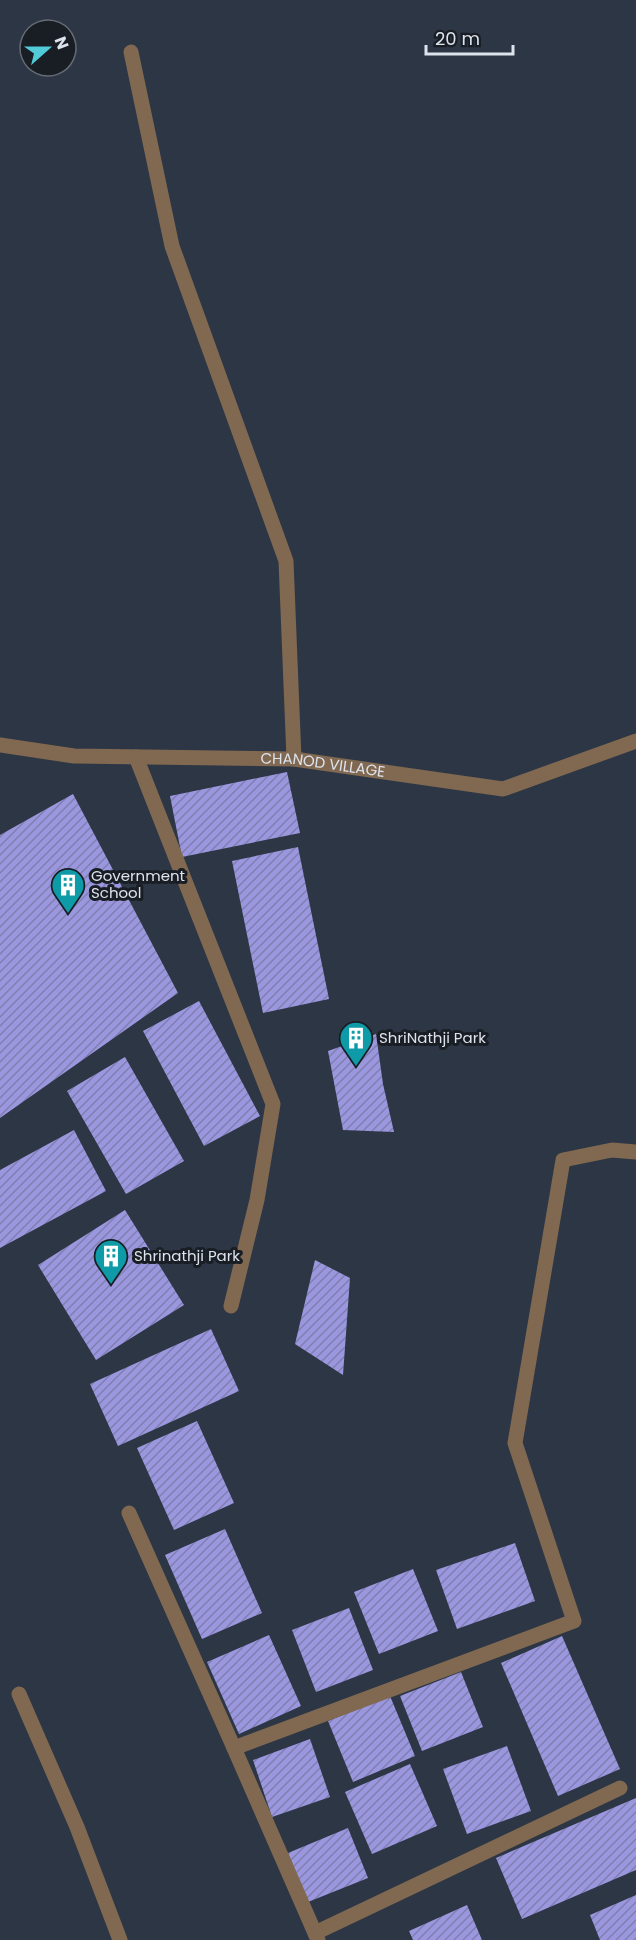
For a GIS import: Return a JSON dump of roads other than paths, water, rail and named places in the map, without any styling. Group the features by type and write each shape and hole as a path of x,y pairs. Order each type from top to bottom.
{"street":[{"path":"131,52 172,246 285,561 294,759"},
{"name":"CHANOD VILLAGE","path":"0,745 74,756 294,759 503,789 636,741"},
{"path":"136,757 273,1104 257,1200 231,1306"},
{"path":"234,1748 574,1622 515,1443 563,1160 612,1149 636,1152"},
{"path":"129,1514 316,1936 620,1788"},
{"path":"19,1694 77,1827 120,1940"}],"place":[{"name":"Government School","path":"68,914"},
{"name":"ShriNathji Park","path":"356,1067"},
{"name":"Shrinathji Park","path":"111,1285"}]}
